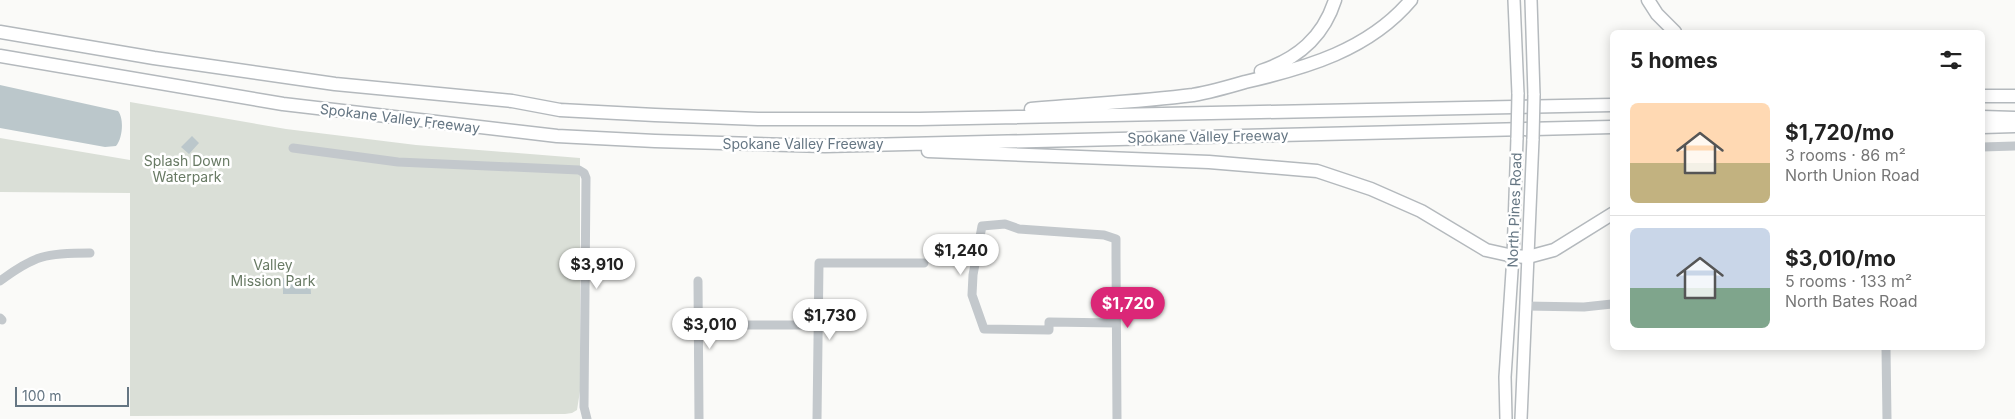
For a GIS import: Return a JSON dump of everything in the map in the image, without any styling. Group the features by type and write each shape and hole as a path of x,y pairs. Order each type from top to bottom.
{"highway":[{"path":"1195,95 1271,68 1299,54 1324,23 1335,0"},
{"path":"919,119 1195,95 1284,73 1334,56 1366,40 1390,23 1412,0"},
{"path":"1648,0 1657,14 1672,30"},
{"name":"Spokane Valley Freeway","path":"0,32 247,72 335,84 512,101 560,110 758,119 919,119 1610,105"},
{"name":"Spokane Valley Freeway","path":"0,56 283,104 556,136 655,141 825,146 1610,127"},
{"path":"1985,88 2015,88"},
{"path":"1985,96 2015,96"},
{"path":"1985,117 2015,118"},
{"path":"1985,127 2015,126"},
{"path":"825,146 1209,162 1317,171 1371,189 1422,211 1486,250 1513,256 1528,257 1554,250 1610,215"}],"main road":[{"name":"North Pines Road","path":"1506,419 1505,377 1513,256 1518,94 1514,0"},
{"name":"North Pines Road","path":"1521,419 1533,139 1534,95 1531,0"}],"street":[{"path":"1985,147 2015,146"},
{"path":"293,148 398,162 579,170 584,173 586,178 584,407 587,419"},
{"path":"1116,323 1049,322 1049,330 984,329 972,295 973,275 982,226 1005,224 1020,229 1104,235 1116,239 1117,419"},
{"path":"0,281 27,262 42,256 57,253 90,253"},
{"path":"817,419 819,263 924,263"},
{"path":"698,281 699,419"},
{"path":"1525,306 1584,307 1610,304"},
{"path":"698,325 818,325"},
{"path":"1886,350 1887,419"}],"green space":[{"name":"Valley Mission Park","path":"130,102 286,129 416,145 580,158 580,391 577,410 565,414 130,416 130,193 0,192 0,138 130,160"}],"shaded area":[{"path":"0,85 118,111 122,123 121,133 116,146 105,147 0,128"},
{"path":"192,136 199,143 189,154 181,147"},
{"path":"283,278 310,278 311,294 283,294"}],"park label":[{"name":"Splash Down Waterpark","path":"187,168"}]}
